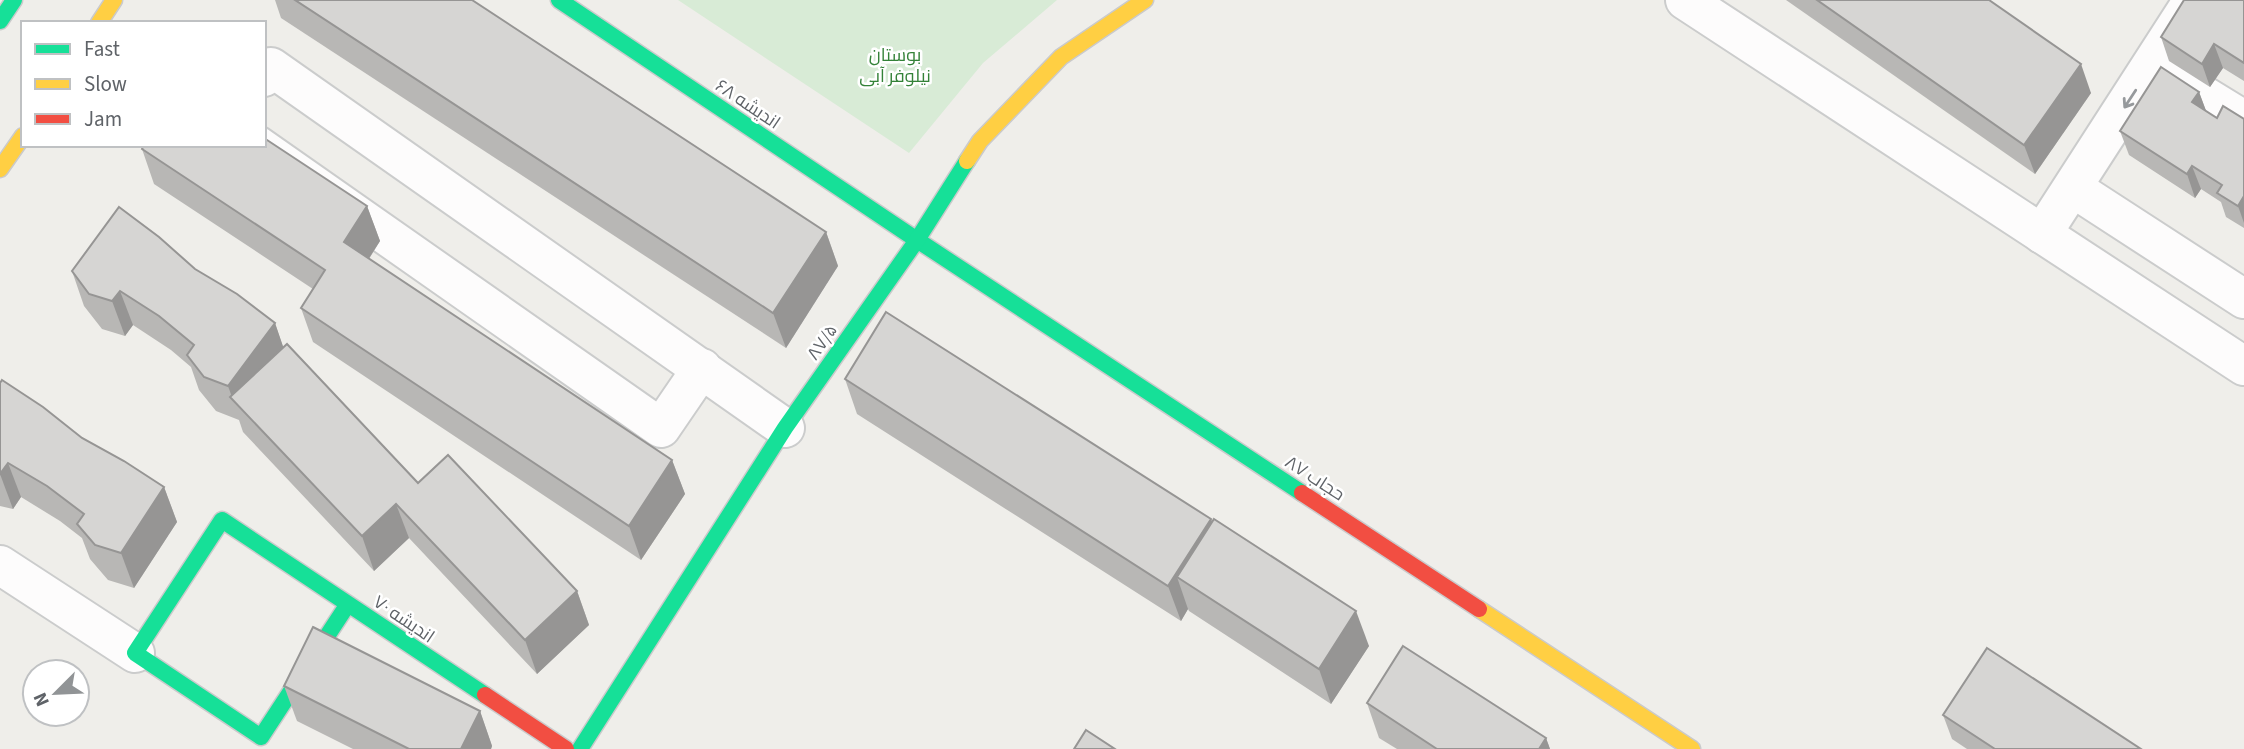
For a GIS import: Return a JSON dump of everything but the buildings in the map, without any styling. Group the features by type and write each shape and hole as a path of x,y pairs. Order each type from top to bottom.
{"street":[{"path":"0,21 14,0"},
{"path":"100,21 114,0"},
{"name":"اندیشه ۶۸","path":"558,0 917,240"},
{"name":"۸۷/۵","path":"580,749 785,428 917,240 980,141 1061,57 1145,0"},
{"path":"1685,0 2244,366"},
{"path":"2042,234 2193,0"},
{"path":"2152,63 2244,120"},
{"path":"266,74 271,67 785,428"},
{"path":"0,169 21,138"},
{"path":"260,147 661,428 702,368"},
{"path":"2073,188 2244,299"},
{"name":"حجاب ۸۷","path":"917,240 1692,749"},
{"name":"اندیشه ۷۰","path":"135,653 222,520 566,749"},
{"path":"0,565 261,737 348,604"}],"green space":[{"name":"بوستان نیلوفر آبی","path":"678,0 1057,0 983,63 909,153"}],"traffic: fast":[{"path":"0,21 14,0"},
{"path":"559,0 1302,493"},
{"path":"580,749 785,428 917,240 967,161"},
{"path":"348,604 261,737 135,653 222,520 485,695"}],"traffic: slow":[{"path":"100,21 114,0"},
{"path":"967,161 980,141 1061,57 1145,0"},
{"path":"0,169 21,139"},
{"path":"1479,609 1692,749"}],"traffic: jam":[{"path":"1302,493 1479,609"},
{"path":"485,695 566,749"}]}
